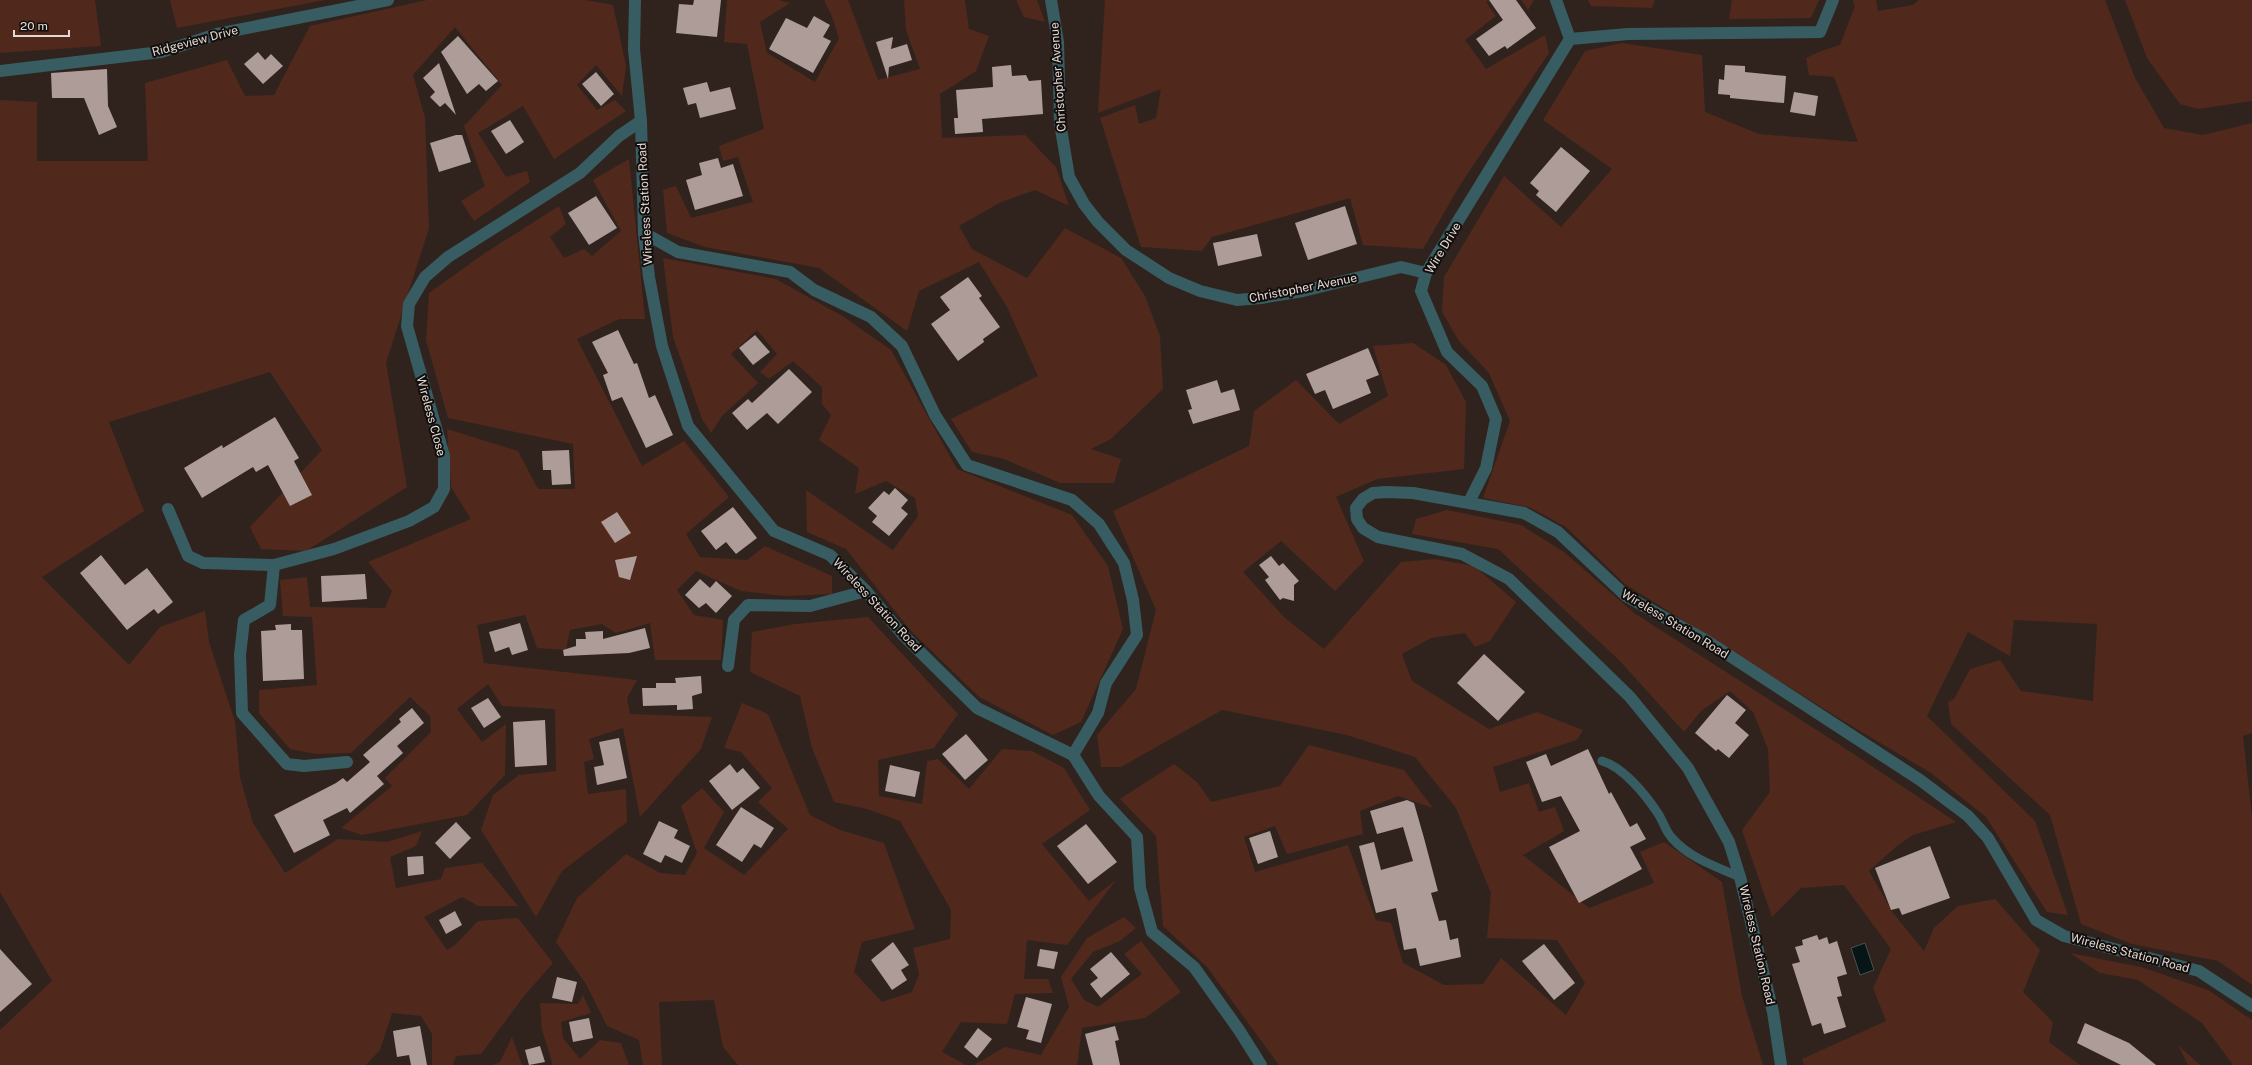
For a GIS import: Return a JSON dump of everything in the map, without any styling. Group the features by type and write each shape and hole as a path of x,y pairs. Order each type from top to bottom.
{"street":[{"name":"Ridgeview Drive","path":"0,71 161,52 217,34 388,0"},
{"name":"Wireless Station Road","path":"635,0 634,49 642,121 644,233 649,277 662,346 688,426 774,531 830,555 866,591 904,635 977,708 1073,755"},
{"name":"Christopher Avenue","path":"1051,0 1058,42 1060,123 1069,177 1084,204 1098,222 1126,250 1169,278 1200,291 1237,300 1261,298 1303,291 1401,267 1426,273"},
{"path":"1556,0 1570,39 1628,34 1820,32 1833,0"},
{"name":"Wire Drive","path":"1469,502 1486,468 1496,419 1482,386 1447,352 1421,291 1426,273 1570,39"},
{"name":"Wireless Close","path":"168,509 188,556 204,563 274,565 334,549 409,521 434,506 444,489 444,456 407,326 409,304 425,277 448,257 580,173 619,136 642,121"},
{"path":"644,233 678,252 790,272 814,290 871,317 902,346 935,416 967,465 1072,500 1099,524 1124,562 1133,600 1137,635 1106,683 1098,713 1073,755 1099,796 1137,837 1140,888 1152,932 1194,967 1239,1030 1261,1065"},
{"name":"Wireless Station Road","path":"1780,1065 1773,1012 1740,877 1729,842 1688,768 1630,697 1509,579 1462,554 1378,537 1363,528 1357,519 1356,508 1363,499 1373,493 1413,493 1469,502 1524,513 1558,532 1626,596 1707,641 1920,780 1968,816 1988,838 2036,920 2064,936 2199,971 2252,1006"},
{"path":"274,565 270,605 244,620 240,655 242,713 287,764 304,766 347,762"},
{"path":"728,666 734,620 748,605 810,606 866,591"}],"lane":[{"path":"1602,761 1613,764 1620,770 1658,812 1671,838 1691,855 1740,877"}],"shaded area":[{"path":"0,0 95,0 101,46 0,53"},
{"path":"170,0 325,0 177,28"},
{"path":"427,0 585,0 613,5 626,66 622,96 596,65 577,85 597,110 615,100 626,111 554,159 523,106 478,133 506,177 527,171 530,182 474,221 461,201 485,186 464,126 502,85 455,27 413,75 425,118 429,228 386,363 407,487 306,551 261,549 250,527 322,450 270,372 109,422 144,511 42,577 129,665 160,627 205,611 209,642 235,722 240,777 253,823 285,873 338,839 387,842 422,831 416,846 390,857 396,888 441,879 445,868 482,863 518,906 478,906 462,897 424,917 447,950 455,945 478,921 518,918 553,963 524,996 481,1054 456,1056 453,1065 432,1065 432,1034 421,1016 392,1013 380,1050 366,1065 0,1065 0,1030 52,981 0,892 0,100 37,102 37,161 148,161 145,83 227,60 245,96 274,95 310,26"},
{"path":"727,0 778,0 790,3 760,22 767,53 815,82 839,38 831,14 824,1 848,0 878,80 920,69 906,30 904,0 965,0 969,29 989,36 976,71 940,94 942,138 1025,135 1056,167 1069,206 1035,190 999,203 959,226 972,249 1027,278 1065,228 1121,258 1145,296 1160,336 1163,389 1111,439 1091,449 1121,459 1114,483 1060,483 1004,459 972,452 951,419 1038,376 1007,307 979,262 919,291 907,331 819,268 705,247 667,233 663,190 676,186 691,218 753,202 738,157 723,161 719,146 764,129 747,44 724,42"},
{"path":"1016,0 1037,0 1045,22 1024,17"},
{"path":"1105,0 1488,0 1486,2 1496,16 1465,40 1486,69 1545,35 1549,53 1460,185 1423,249 1363,245 1350,198 1212,237 1202,251 1141,247 1100,118 1135,105 1139,124 1156,118 1161,89 1098,113"},
{"path":"1521,0 1534,0 1528,10"},
{"path":"1588,0 1655,0 1652,8 1591,6"},
{"path":"1732,0 1819,0 1811,18 1729,19"},
{"path":"1853,0 1876,0 1878,11 1913,5 1919,0 2105,0 2135,78 2164,128 2203,135 2252,123 2252,733 2243,736 2252,817 2252,985 2218,961 2132,944 2081,924 2050,815 1951,724 1948,702 1954,699 1970,669 2000,660 2021,691 2093,701 2097,624 2014,620 2010,656 1968,632 1927,716 2035,821 2068,915 2047,912 1986,817 1931,773 1845,722 1625,584 1566,527 1529,507 1483,498 1510,421 1489,373 1459,341 1442,312 1444,277 1504,176 1561,227 1612,169 1543,120 1585,51 1622,43 1702,55 1705,112 1759,134 1858,142 1834,77 1809,75 1806,58 1840,45 1855,6"},
{"path":"2125,0 2252,0 2252,101 2198,109 2180,104 2147,58"},
{"path":"629,159 645,319 619,319 577,339 642,466 684,441 729,497 686,534 700,557 747,560 765,546 832,576 832,594 785,596 741,591 696,571 677,590 694,615 723,620 721,660 655,660 650,623 616,633 602,624 570,630 566,650 537,648 525,615 477,625 484,663 637,680 627,698 630,714 712,717 701,749 640,817 623,728 589,739 594,759 584,762 588,794 626,789 627,822 562,871 536,917 481,830 493,795 519,775 556,771 555,709 502,706 488,684 457,709 482,742 506,724 505,775 467,815 362,835 341,828 392,786 385,778 431,732 430,716 410,697 351,753 316,754 290,749 259,713 259,690 317,685 312,617 283,616 280,580 307,577 310,607 385,608 392,591 368,562 471,519 451,487 447,429 518,451 538,489 575,489 573,444 448,418 426,340 429,293 485,253 559,206 566,224 550,237 564,258 584,249 592,256 621,231 593,180"},
{"path":"663,258 776,279 844,317 891,350 957,469 1072,515 1108,566 1123,629 1081,722 1053,735 979,697 910,630 846,549 807,532 806,490 893,550 918,516 915,498 886,481 855,494 859,468 819,440 831,415 822,404 822,387 793,361 769,379 760,372 777,354 757,330 731,354 758,383 722,416 711,433 702,419 673,337"},
{"path":"1413,343 1446,365 1466,402 1464,469 1377,479 1336,497 1364,561 1335,591 1281,541 1243,572 1285,618 1324,649 1401,562 1435,559 1474,566 1516,602 1490,641 1475,647 1465,633 1431,638 1402,654 1412,681 1489,729 1537,712 1583,730 1577,740 1493,767 1500,792 1529,783 1539,812 1555,807 1564,831 1523,855 1589,908 1654,883 1640,852 1664,842 1722,882 1742,996 1763,1065 1279,1065 1207,967 1163,926 1156,836 1120,799 1174,764 1197,782 1211,802 1280,786 1309,745 1404,770 1433,808 1398,796 1360,811 1363,834 1287,854 1275,826 1244,837 1255,872 1348,845 1376,920 1391,923 1403,963 1444,985 1483,984 1501,958 1566,1015 1585,983 1557,940 1487,938 1491,893 1456,808 1415,757 1347,735 1222,710 1121,767 1101,767 1097,735 1136,689 1156,610 1113,511 1249,446 1254,411 1296,380 1339,424 1388,396 1373,346"},
{"path":"1447,510 1521,525 1564,552 1634,613 1837,743 1956,822 1913,835 1898,845 1869,871 1893,913 1924,951 1934,928 1958,906 1995,899 2040,950 2023,992 2053,1022 2049,1042 2080,1065 1804,1065 1802,1059 1886,1021 1873,988 1891,949 1844,885 1801,888 1772,917 1742,830 1770,792 1768,749 1753,712 1730,691 1701,711 1684,732 1618,659 1498,549 1412,534 1416,519"},
{"path":"868,617 958,714 934,748 878,760 879,796 922,804 927,761 938,759 969,789 1002,749 1032,751 1064,768 1090,810 1042,844 1089,901 1116,880 1067,945 1027,940 1024,979 1048,979 1053,993 1015,994 1007,1024 961,1022 942,1052 966,1065 738,1065 723,1047 714,1000 659,1002 662,1065 643,1065 639,1040 607,1026 586,984 556,942 577,898 626,854 660,873 685,875 697,853 681,806 702,788 724,812 704,848 744,875 788,829 758,802 772,788 741,752 724,748 742,703 768,714 810,815 840,830 884,843 915,929 862,942 854,972 882,1002 912,992 919,974 913,948 950,939 951,910 900,821 867,809 834,802 812,748 800,696 750,672 752,632 795,624"},
{"path":"1124,917 1136,928 1120,941 1093,952 1071,979 1084,1000 1098,1007 1142,974 1124,954 1141,941 1181,992 1145,1018 1082,1028 1077,1065 974,1065 1005,1047 1041,1055 1069,1007 1061,977 1087,938"},
{"path":"1865,943 1874,970 1860,975 1851,948"},
{"path":"2070,953 2141,967 2208,990 2252,1020 2252,1065 2233,1065 2202,1023 2138,980 2100,973"},
{"path":"583,995 591,1013 561,1022 563,1038 580,1059 600,1040 621,1043 629,1065 553,1065 542,1030 540,1003 578,1004"},
{"path":"512,1037 522,1065 493,1065 500,1062"},
{"path":"2178,1045 2200,1065 2188,1065"}],"building":[{"path":"694,0 721,0 717,37 676,33 679,4 693,5"},
{"path":"1489,0 1516,0 1536,28 1507,49 1505,46 1489,56 1476,39 1503,20"},
{"path":"814,16 830,25 823,37 831,41 813,73 769,49 786,18 807,28"},
{"path":"458,36 498,81 486,91 479,84 467,94 441,52"},
{"path":"893,37 891,49 907,44 912,60 889,67 888,79 876,42"},
{"path":"258,52 265,60 271,54 283,66 263,84 244,64"},
{"path":"439,63 456,115 445,103 440,107 430,97 435,92 423,78"},
{"path":"1011,65 1012,76 1026,75 1029,81 1041,80 1043,114 982,119 983,132 955,134 954,118 958,118 956,90 993,87 992,67"},
{"path":"1725,65 1745,66 1745,72 1786,76 1784,103 1730,98 1730,95 1718,94 1719,79 1724,80"},
{"path":"107,69 108,106 117,127 99,135 84,98 52,98 51,73"},
{"path":"596,72 614,94 601,106 582,84"},
{"path":"707,82 710,92 730,87 736,109 700,118 696,103 688,105 683,88"},
{"path":"1794,92 1818,96 1815,116 1790,112"},
{"path":"510,120 524,142 506,154 491,131"},
{"path":"456,135 462,135 471,162 439,172 430,143"},
{"path":"1561,147 1590,171 1556,212 1536,195 1539,191 1530,183"},
{"path":"718,158 721,168 733,164 743,196 695,210 686,180 702,175 699,163"},
{"path":"596,196 617,228 589,245 568,213"},
{"path":"1345,206 1357,244 1308,260 1295,223"},
{"path":"1257,234 1262,256 1218,266 1213,243"},
{"path":"968,277 982,296 979,298 1000,327 983,339 984,342 958,361 931,324 950,310 940,297"},
{"path":"618,330 634,364 637,363 649,398 655,395 673,435 646,448 622,397 612,401 603,375 608,373 592,342"},
{"path":"755,335 770,352 753,365 739,348"},
{"path":"1368,348 1379,375 1366,380 1371,393 1333,409 1325,390 1315,394 1306,374"},
{"path":"789,369 812,392 778,424 767,413 747,430 732,413 748,399 752,403"},
{"path":"1217,380 1221,393 1234,389 1240,410 1193,424 1188,410 1192,409 1186,390"},
{"path":"275,417 299,458 294,461 312,495 290,506 268,465 256,472 253,467 202,498 184,468 222,445 223,448"},
{"path":"569,450 571,484 552,485 551,470 543,470 542,451"},
{"path":"895,488 908,500 901,508 908,514 889,536 872,522 877,516 868,508 884,491 889,495"},
{"path":"733,507 757,538 736,554 726,542 716,550 701,531"},
{"path":"617,512 631,533 615,543 601,522"},
{"path":"101,555 125,585 147,568 173,602 158,614 154,609 127,630 80,573"},
{"path":"637,556 630,580 619,577 615,560"},
{"path":"1271,556 1279,566 1283,563 1299,581 1294,585 1294,601 1283,598 1280,600 1265,580 1269,577 1259,565"},
{"path":"365,574 367,599 322,602 321,576"},
{"path":"700,579 710,588 716,581 732,596 716,613 706,603 699,608 685,595"},
{"path":"520,623 528,650 512,655 509,647 495,652 489,632"},
{"path":"291,624 291,630 302,630 304,679 263,681 261,631 276,630 275,625"},
{"path":"645,628 650,648 629,653 564,656 563,650 576,646 576,639 586,639 585,632 603,631 603,639"},
{"path":"1484,654 1525,692 1498,721 1457,683"},
{"path":"701,676 702,693 692,696 693,709 677,710 677,705 643,706 642,688 656,688 656,683 676,683 675,678"},
{"path":"1727,695 1746,710 1735,723 1749,735 1729,758 1718,749 1716,751 1695,733"},
{"path":"488,698 501,717 484,728 471,708"},
{"path":"412,708 424,723 397,746 403,753 377,776 384,784 350,813 347,808 323,820 330,835 294,853 274,815 343,778 347,782 370,762 363,755 401,722 399,719"},
{"path":"545,720 547,765 515,767 513,722"},
{"path":"966,734 988,760 965,780 942,754"},
{"path":"619,738 627,778 597,785 594,767 604,765 599,742"},
{"path":"1588,749 1609,794 1611,792 1630,827 1637,823 1646,839 1630,847 1642,869 1579,903 1549,847 1580,831 1561,796 1542,802 1526,762 1546,754 1551,766"},
{"path":"730,764 737,773 743,768 760,788 732,810 709,781"},
{"path":"890,765 920,772 915,797 885,791"},
{"path":"1407,800 1414,803 1424,838 1438,891 1431,893 1439,921 1446,920 1450,940 1458,938 1461,957 1420,966 1416,948 1404,950 1396,908 1376,913 1359,846 1374,842 1381,870 1413,861 1403,827 1377,834 1370,811"},
{"path":"741,807 774,828 761,848 754,844 742,862 716,845"},
{"path":"659,821 678,830 674,838 690,846 682,863 665,855 661,863 643,854"},
{"path":"456,822 471,838 450,859 435,843"},
{"path":"1086,824 1117,862 1088,884 1057,846"},
{"path":"1270,831 1278,857 1258,864 1249,838"},
{"path":"1930,846 1950,898 1902,915 1899,908 1891,910 1875,868"},
{"path":"423,856 424,874 408,876 407,857"},
{"path":"455,911 462,925 446,934 439,920"},
{"path":"1817,935 1819,940 1827,937 1829,944 1837,941 1847,974 1837,977 1842,996 1837,997 1846,1027 1824,1034 1821,1023 1812,1026 1792,964 1800,962 1795,947 1803,945 1802,940"},
{"path":"893,942 909,965 901,970 907,980 892,990 871,960"},
{"path":"1544,944 1575,983 1554,1000 1522,961"},
{"path":"0,949 32,984 0,1012"},
{"path":"1040,949 1058,952 1054,969 1037,966"},
{"path":"1111,952 1130,974 1101,998 1090,984 1098,978 1090,969"},
{"path":"557,977 577,982 572,1002 552,998"},
{"path":"1026,997 1052,1004 1041,1043 1026,1039 1029,1030 1017,1027"},
{"path":"589,1018 593,1038 573,1042 569,1022"},
{"path":"2085,1023 2129,1043 2156,1065 2121,1065 2077,1043"},
{"path":"420,1026 427,1065 411,1065 409,1055 397,1057 393,1031"},
{"path":"1115,1026 1119,1040 1115,1041 1120,1065 1093,1065 1085,1034"},
{"path":"978,1028 992,1039 977,1058 964,1047"},
{"path":"540,1046 545,1062 529,1065 525,1050"}]}
